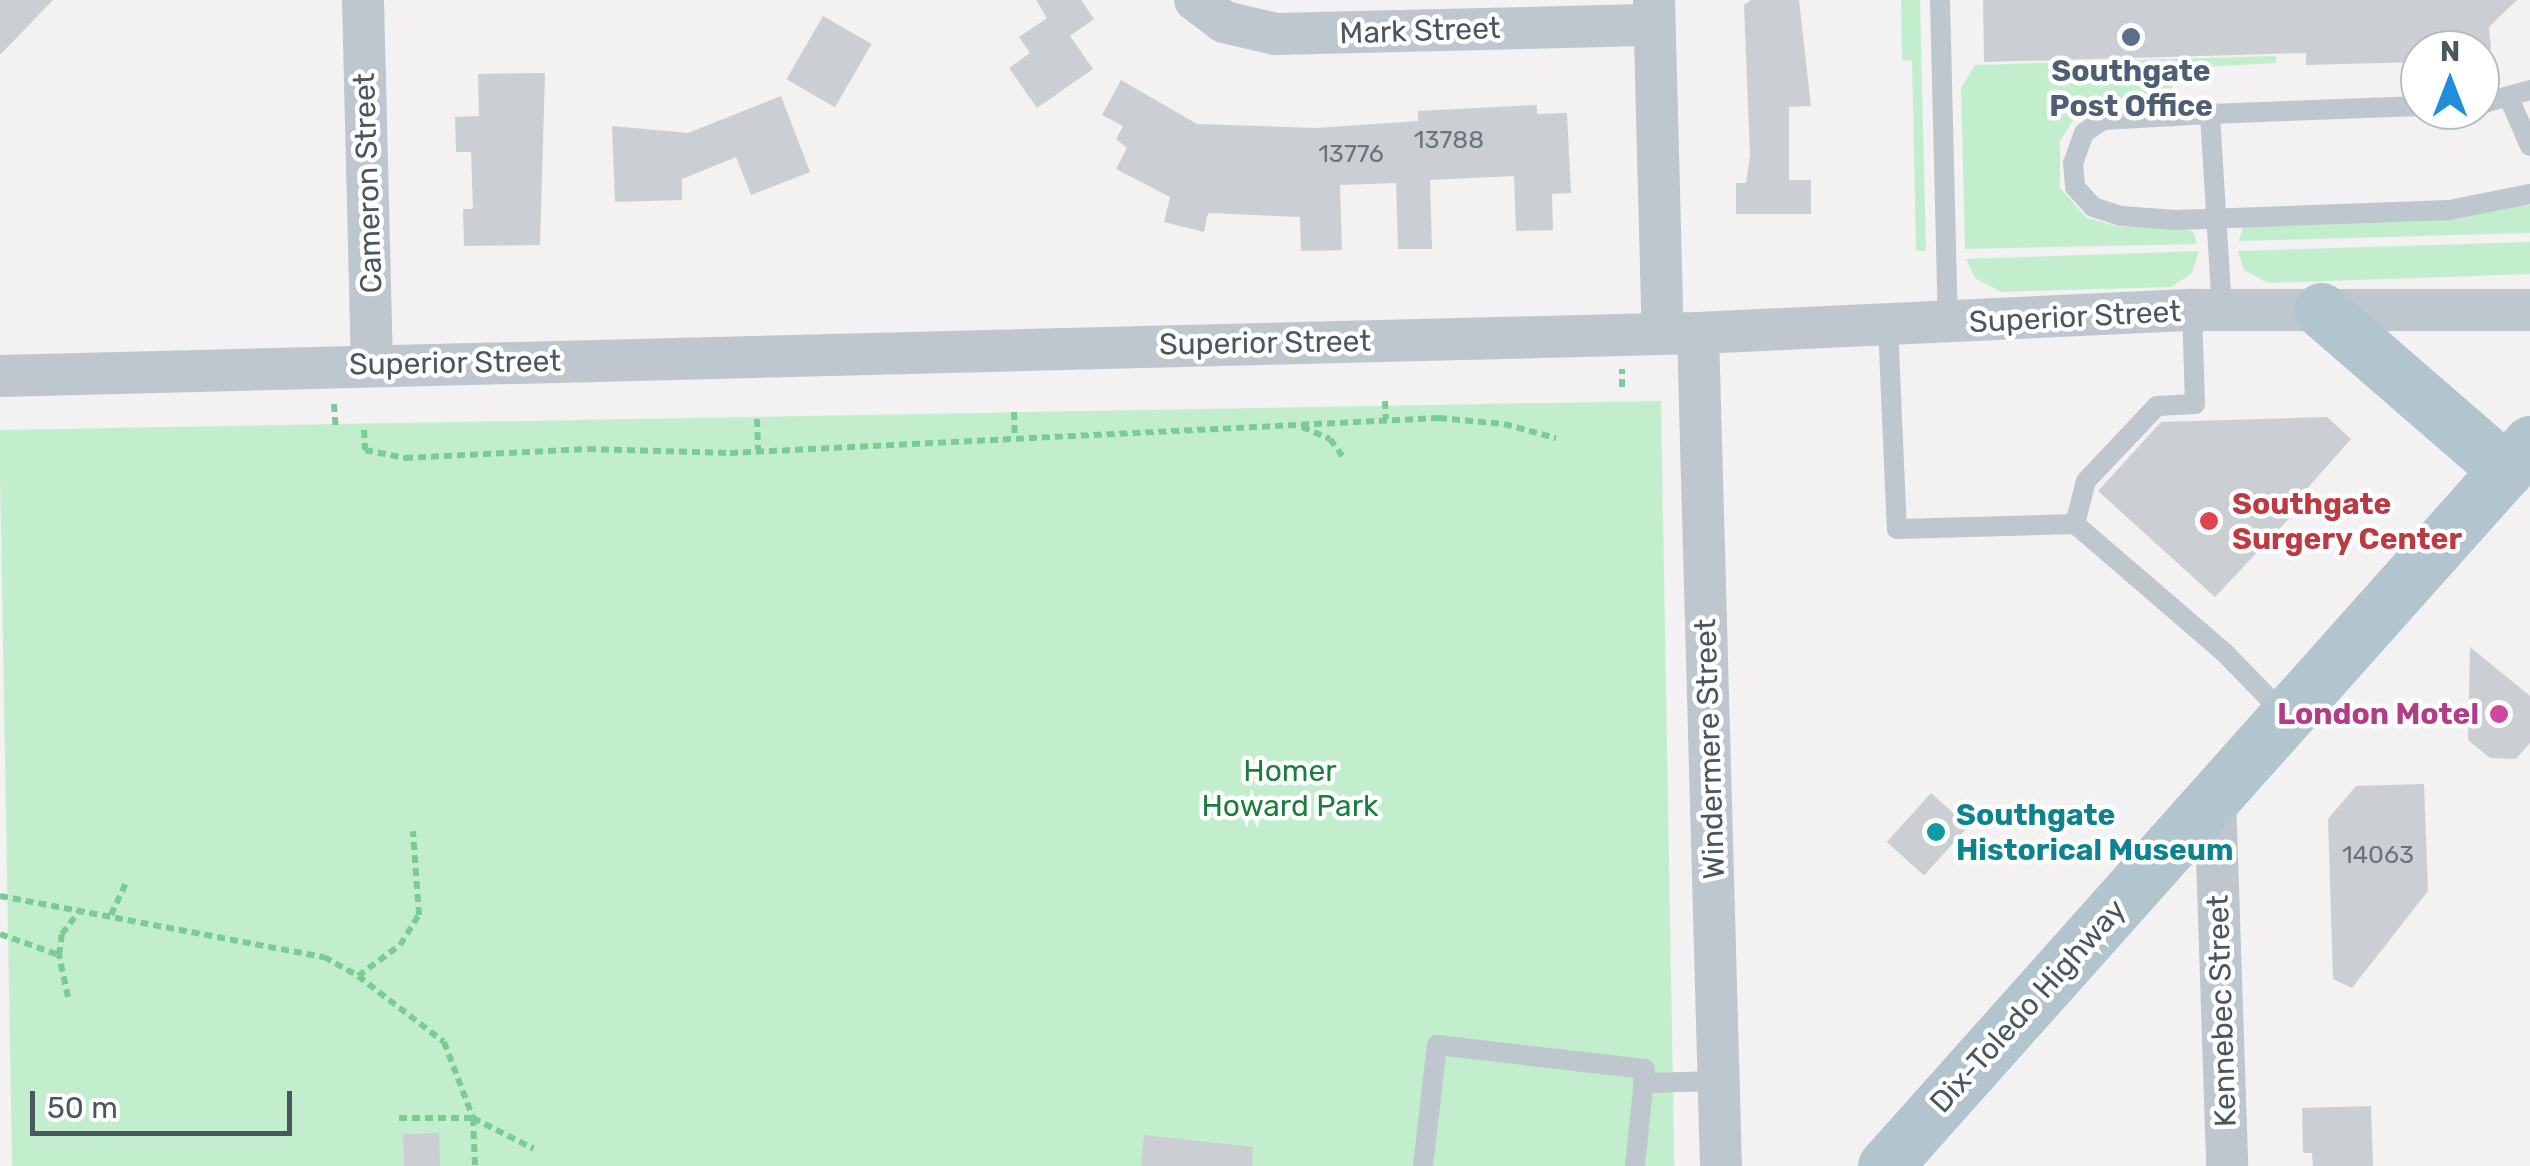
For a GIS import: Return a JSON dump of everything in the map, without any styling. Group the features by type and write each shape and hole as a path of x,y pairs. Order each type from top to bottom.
{"main road":[{"path":"2321,310 2518,457"},
{"name":"Dix-Toledo Highway","path":"1885,1166 2518,457"}],"street":[{"name":"Cameron Street","path":"363,0 372,365"},
{"name":"Mark Street","path":"1195,0 1224,22 1276,34 1654,13"},
{"name":"Windermere Street","path":"1654,13 1681,333 1721,1166"},
{"name":"Superior Street","path":"0,376 1681,333 2207,311 2530,310"},
{"name":"Kennebec Street","path":"2214,797 2227,1166"}],"lane":[{"path":"1940,0 1948,323"},
{"path":"2500,100 2530,90"},
{"path":"2509,98 2530,146"},
{"path":"2400,107 2103,120 2084,133 2073,163 2075,187 2093,207 2120,216 2449,210 2530,194"},
{"path":"2075,524 2086,481 2157,406 2195,404 2217,216 2210,114"},
{"path":"1888,326 1897,529 2075,524 2224,652 2287,716"},
{"path":"1423,1166 1438,1045 1645,1069 1635,1166"},
{"path":"1643,1083 1719,1081"}],"path":[{"path":"1385,401 1386,419"},
{"path":"1014,412 1015,436"},
{"path":"757,419 758,450"},
{"path":"364,430 365,450 405,458 500,451 758,450 1015,436 1301,427 1386,419 1504,424 1556,438"},
{"path":"1301,427 1330,438 1344,458"},
{"path":"358,976 400,944 419,915 414,831"},
{"path":"111,915 127,881"},
{"path":"0,896 324,957 358,976 444,1042 472,1118 475,1166"},
{"path":"68,997 59,955 62,934 81,909"},
{"path":"0,934 59,955"},
{"path":"399,1118 472,1118 534,1149"}],"green space":[{"path":"1901,0 1920,0 1926,251 1916,251 1912,61 1902,60"},
{"path":"2276,56 2276,63 2185,68 2165,99 2106,101 2074,119 2060,141 2060,188 2087,218 2119,227 2179,225 2194,233 2197,244 1965,249 1961,88 1975,65"},
{"path":"2530,205 2530,233 2239,241 2243,227"},
{"path":"2530,242 2530,274 2268,283 2244,270 2238,251"},
{"path":"2199,251 2192,273 2171,287 2001,292 1975,278 1966,259"},
{"name":"Homer Howard Park","path":"1661,401 1674,1166 12,1166 0,430"}],"building":[{"path":"0,0 53,0 0,55"},
{"path":"1036,0 1081,0 1094,19 1070,36 1093,69 1037,108 1009,68 1030,53 1019,37 1047,18"},
{"path":"1751,0 1799,0 1811,106 1789,107 1789,180 1811,180 1811,214 1736,214 1736,183 1746,183 1750,156 1744,5"},
{"name":"Southgate Post Office","path":"1983,0 2517,0 2489,30 2400,30 2400,63 2306,65 2306,53 1984,62"},
{"path":"823,16 871,44 835,107 786,79"},
{"path":"545,73 540,245 464,246 463,209 473,209 471,152 456,152 455,117 479,116 478,74"},
{"path":"1121,80 1197,124 1316,128 1418,121 1418,111 1537,105 1537,114 1567,113 1571,193 1552,194 1553,230 1516,231 1514,176 1430,180 1432,249 1398,249 1396,183 1340,185 1342,250 1301,251 1300,217 1208,213 1204,232 1164,222 1170,197 1116,169 1127,148 1116,139 1123,126 1102,115"},
{"path":"781,96 810,172 751,195 736,157 682,179 682,200 615,202 612,126 688,133"},
{"name":"Southgate Surgery Center","path":"2327,417 2351,439 2296,501 2301,506 2215,597 2098,491 2161,422"},
{"name":"London Motel","path":"2470,647 2530,696 2530,743 2516,759 2490,758 2468,740"},
{"path":"2424,784 2428,891 2352,988 2333,979 2328,819 2356,786"},
{"name":"Southgate Historical Museum","path":"1931,793 1968,826 1924,876 1887,842"},
{"path":"2371,1106 2373,1166 2313,1166 2312,1153 2303,1153 2302,1108"},
{"path":"439,1133 440,1166 404,1166 403,1134"},
{"path":"1144,1135 1253,1147 1252,1166 1141,1166"}],"place":[{"name":"Southgate Post Office","path":"2131,37"},
{"name":"Southgate Surgery Center","path":"2209,521"},
{"name":"London Motel","path":"2499,714"},
{"name":"Southgate Historical Museum","path":"1936,832"}]}
